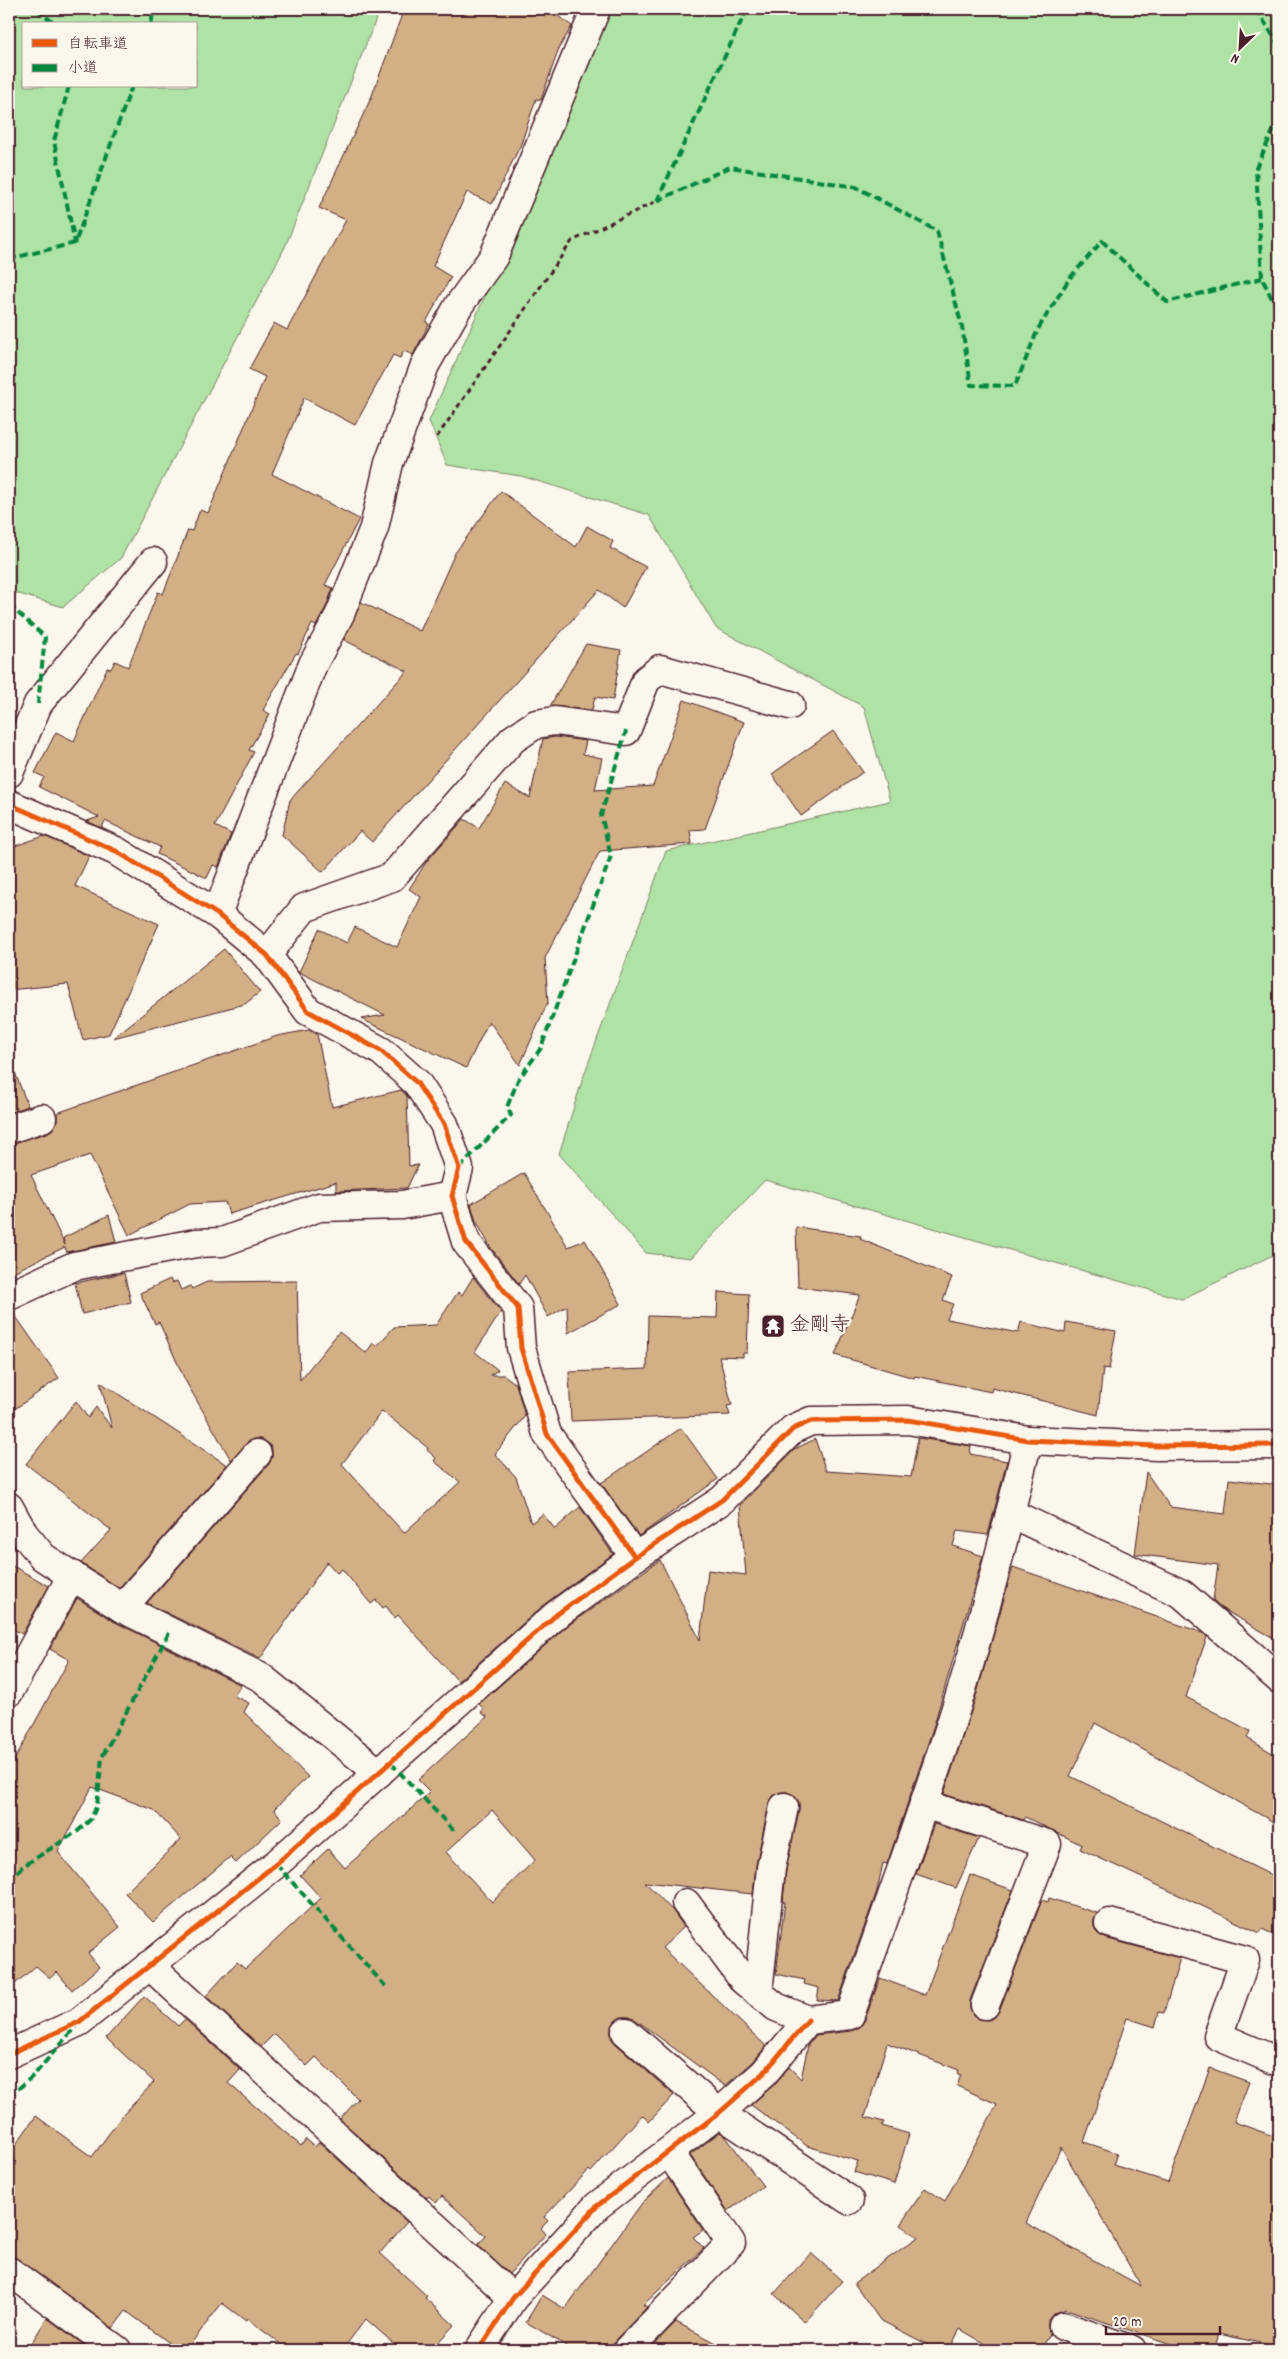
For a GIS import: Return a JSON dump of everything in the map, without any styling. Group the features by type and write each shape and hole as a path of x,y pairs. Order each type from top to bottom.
{"street":[{"path":"218,914 313,664 340,614 374,528 389,463 426,366 459,305 494,256 596,9"},
{"path":"9,773 38,704 153,562"},
{"path":"267,955 304,908 392,877 514,739 536,724 555,720 626,731 646,680 660,669 790,705"},
{"path":"9,804 116,851 218,914 267,955 308,1011 381,1050 417,1083 444,1124 459,1168 452,1196 466,1242 518,1308 521,1348 546,1434 635,1557"},
{"path":"9,1129 42,1118"},
{"path":"9,1296 74,1266 196,1243 222,1242 319,1207 402,1205 452,1196"},
{"path":"9,2054 79,2022 276,1864 556,1615 635,1557 722,1500 793,1429 811,1421 908,1420 1028,1440 1157,1446 1279,1445"},
{"path":"686,1903 744,1981 776,2007 808,2020 850,2015 924,1804 962,1687 1028,1440"},
{"path":"122,1608 257,1454"},
{"path":"9,1506 16,1540 122,1608 262,1678 379,1773"},
{"path":"1010,1513 1182,1594 1279,1679"},
{"path":"9,1692 72,1575"},
{"path":"924,1804 1047,1844 986,2005"},
{"path":"758,1993 771,1868 784,1806"},
{"path":"1110,1924 1244,1960 1218,2036 1279,2062"},
{"path":"150,1965 513,2298"},
{"path":"480,2350 513,2298 597,2206 719,2113 764,2073 808,2020"},
{"path":"626,2032 719,2113 849,2200"},
{"path":"627,2350 731,2243 669,2152"},
{"path":"9,2271 117,2350"},
{"path":"1064,2326 1132,2350"}],"path":[{"path":"436,438 572,241 657,201"}],"green space":[{"path":"9,9 380,9 285,247 121,558 63,607 9,591"},
{"path":"604,9 1279,9 1279,1252 1182,1299 765,1180 691,1258 646,1253 559,1154 583,1078 666,851 890,801 864,707 716,628 649,515 521,476 447,465 429,421 528,200"}],"building":[{"path":"404,9 548,9 572,26 559,48 541,100 536,99 521,144 492,204 467,192 433,266 451,277 426,322 429,324 413,355 404,351 400,358 393,355 355,425 304,398 272,474 359,519 325,585 333,588 326,607 316,626 312,624 298,654 296,653 263,710 270,714 249,750 254,752 215,826 231,834 218,867 213,865 207,878 157,854 160,847 105,821 102,828 87,821 99,817 39,787 44,777 35,773 56,732 74,741 107,668 111,669 115,661 128,667 158,592 163,594 188,530 192,531 200,510 208,513 265,377 249,369 274,323 287,330 346,220 319,208 371,98"},
{"path":"501,491 576,547 587,526 613,541 610,548 646,567 623,608 599,590 372,842 360,831 323,872 282,835 290,800 407,671 344,640 361,602 420,631 455,553"},
{"path":"586,644 621,650 613,700 595,697 592,710 550,706"},
{"path":"684,700 744,722 705,829 690,830 692,844 600,851 545,958 548,1002 520,1065 489,1021 466,1068 361,1019 385,1015 299,972 319,929 347,943 355,927 397,947 421,897 409,889 427,861 464,819 479,828 505,784 530,798 543,739 555,737 586,741 583,754 602,758 595,790 653,786"},
{"path":"833,731 863,772 801,816 772,774"},
{"path":"44,836 89,856 75,886 159,924 109,1034 83,1040 68,984 9,990 9,848"},
{"path":"224,949 260,992 245,1004 113,1038"},
{"path":"309,1030 317,1034 332,1107 401,1090 407,1096 409,1166 418,1165 407,1188 336,1191 336,1182 229,1214 225,1202 190,1204 129,1235 90,1155 31,1175 65,1245 63,1238 109,1215 116,1242 67,1252 65,1247 9,1274 9,1144 47,1133 53,1129 57,1122 57,1113 277,1036"},
{"path":"9,1065 12,1065 28,1106 9,1113"},
{"path":"524,1173 568,1247 585,1240 621,1304 568,1333 567,1306 548,1317 525,1275 519,1284 491,1248 476,1221 471,1204"},
{"path":"796,1227 861,1236 860,1239 952,1277 943,1300 953,1304 947,1319 1018,1333 1021,1322 1065,1333 1066,1322 1116,1331 1109,1369 1103,1368 1098,1415 992,1388 991,1392 915,1376 914,1378 835,1355 860,1295 798,1287"},
{"path":"124,1273 131,1302 82,1314 75,1283"},
{"path":"473,1277 501,1312 475,1352 498,1370 490,1375 504,1375 516,1384 525,1416 495,1454 516,1477 531,1523 543,1514 555,1529 580,1507 613,1554 546,1603 458,1681 398,1615 395,1618 386,1606 383,1608 376,1600 371,1604 342,1569 337,1573 327,1562 260,1659 147,1603 269,1464 272,1457 272,1449 268,1443 261,1439 252,1439 231,1460 185,1380 159,1322 155,1324 140,1293 170,1279 172,1283 177,1281 181,1290 191,1286 192,1289 207,1282 297,1281 300,1380 339,1332 366,1353 373,1343 377,1346 394,1327 436,1325 458,1292 462,1295","holes":["382,1411 428,1448 427,1450 436,1458 434,1461 460,1482 404,1533 342,1464"]},
{"path":"718,1292 749,1294 747,1353 743,1353 743,1357 719,1356 732,1405 727,1406 730,1415 571,1421 569,1372 647,1369 648,1316 717,1318"},
{"path":"9,1311 12,1311 59,1378 9,1413"},
{"path":"100,1382 227,1465 119,1588 81,1563 111,1530 26,1464 76,1401 88,1418 96,1407 112,1428"},
{"path":"681,1428 718,1479 639,1536 601,1483"},
{"path":"918,1438 971,1446 970,1454 1007,1461 988,1535 957,1531 953,1546 983,1556 934,1725 887,1864 883,1863 877,1891 838,2001 817,2000 819,1988 804,1984 805,1980 776,1974 785,1902 783,1902 786,1870 799,1810 799,1802 794,1795 780,1792 773,1796 769,1804 756,1865 753,1894 645,1882 673,1911 684,1927 662,1948 766,2046 753,2062 725,2086 636,2020 629,2017 621,2017 615,2021 611,2029 611,2038 674,2095 649,2122 642,2115 591,2172 589,2170 544,2217 548,2221 541,2228 546,2234 509,2274 478,2245 486,2236 442,2196 436,2203 429,2196 427,2198 340,2119 358,2099 316,2057 307,2066 274,2034 261,2047 206,1996 237,1962 245,1969 321,1898 300,1875 328,1849 345,1868 430,1792 418,1780 487,1717 481,1712 484,1709 479,1704 566,1627 660,1560 700,1640 708,1570 746,1575 740,1505 795,1449 815,1439 826,1471 911,1477","holes":["492,1810 535,1860 492,1902 446,1852"]},
{"path":"1146,1472 1170,1507 1225,1514 1229,1479 1279,1485 1279,1641 1224,1610 1213,1600 1218,1565 1135,1554"},
{"path":"9,1564 49,1586 22,1634 9,1627"},
{"path":"1013,1567 1203,1633 1207,1637 1186,1697 1250,1731 1247,1738 1279,1757 1279,1825 1095,1723 1070,1776 1279,1879 1279,1937 1262,1929 1260,1933 1080,1849 1082,1845 1025,1817 1023,1820 944,1794 977,1693"},
{"path":"77,1598 115,1622 241,1685 234,1696 249,1703 244,1712 308,1777 274,1809 282,1819 236,1863 230,1857 153,1922 125,1893 181,1839 154,1810 92,1787 58,1852 120,1927 88,1953 99,1967 72,1990 57,1972 50,1978 36,1966 9,1989 9,1770 69,1660 50,1649"},
{"path":"934,1824 979,1838 956,1888 916,1874"},
{"path":"970,1875 1013,1890 970,2000 970,2008 973,2015 979,2019 988,2020 995,2017 999,2011 1042,1900 1048,1902 1049,1898 1097,1913 1094,1919 1094,1927 1098,1934 1104,1938 1180,1958 1164,2013 1159,2012 1155,2027 1127,2018 1084,2142 1117,2153 1113,2165 1168,2182 1210,2068 1249,2082 1234,2122 1279,2138 1279,2347 1219,2334 1214,2350 1189,2350 1066,2309 1053,2314 1048,2320 1050,2334 1041,2350 996,2350 960,2329 949,2350 938,2350 880,2320 854,2283 918,2237 900,2225 925,2188 945,2201 997,2104 957,2086 961,2075 957,2074 959,2070 887,2043 865,2117 884,2122 882,2126 909,2134 894,2184 854,2172 858,2161 807,2146 751,2105 774,2085 789,2067 801,2079 808,2045 816,2035 852,2031 860,2027 865,2020 880,1978 925,1995","holes":["1061,2147 1141,2286 1026,2223"]},
{"path":"144,1996 178,2026 185,2019 240,2070 228,2083 301,2146 306,2139 315,2147 319,2142 407,2222 380,2253 427,2296 425,2298 454,2325 431,2350 401,2350 366,2319 342,2350 289,2350 222,2303 186,2350 179,2350 126,2311 113,2328 9,2253 9,2154 36,2116 92,2157 121,2117 154,2082 106,2038"},
{"path":"720,2132 726,2137 763,2186 728,2211 690,2155"},
{"path":"668,2178 703,2230 693,2237 704,2248 643,2305 647,2307 616,2339 612,2350 573,2350 526,2322 542,2295 565,2309 642,2203"},
{"path":"811,2253 842,2281 805,2322 774,2294"},
{"path":"47,2318 91,2350 27,2350"},
{"path":"676,2322 730,2350 649,2350"}],"marked path":[{"path":"37,9 53,22"},
{"path":"151,22 154,9"},
{"path":"657,201 747,9"},
{"path":"1256,9 1279,45"},
{"path":"68,88 54,141 75,243"},
{"path":"9,259 75,243 131,88"},
{"path":"1279,118 1256,168 1262,278 1279,313"},
{"path":"9,157 11,160 9,170"},
{"path":"657,201 730,167 856,187 937,231 962,327 971,385 1015,386 1038,329 1069,279 1102,241 1167,302 1262,278"},
{"path":"9,605 45,637 38,704"},
{"path":"459,1168 511,1115 507,1107 518,1080 541,1048 611,856 601,815 626,731"},
{"path":"9,1881 22,1867 78,1831 91,1819 97,1805 102,1757 169,1633"},
{"path":"391,1763 454,1831"},
{"path":"276,1864 387,1988"},
{"path":"9,2097 34,2075 76,2026"}],"cycle path":[{"path":"9,804 116,851 217,914 267,955 308,1011 381,1051 417,1083 444,1124 459,1168 452,1196 466,1242 518,1308 521,1348 547,1434 635,1557"},
{"path":"9,2054 79,2022 276,1864 556,1615 635,1557 722,1500 793,1429 811,1421 908,1420 1028,1440 1157,1446 1279,1445"},
{"path":"479,2350 513,2298 597,2206 719,2113 764,2073 808,2020"}],"place":[{"name":"金剛寺","path":"773,1326"}]}
